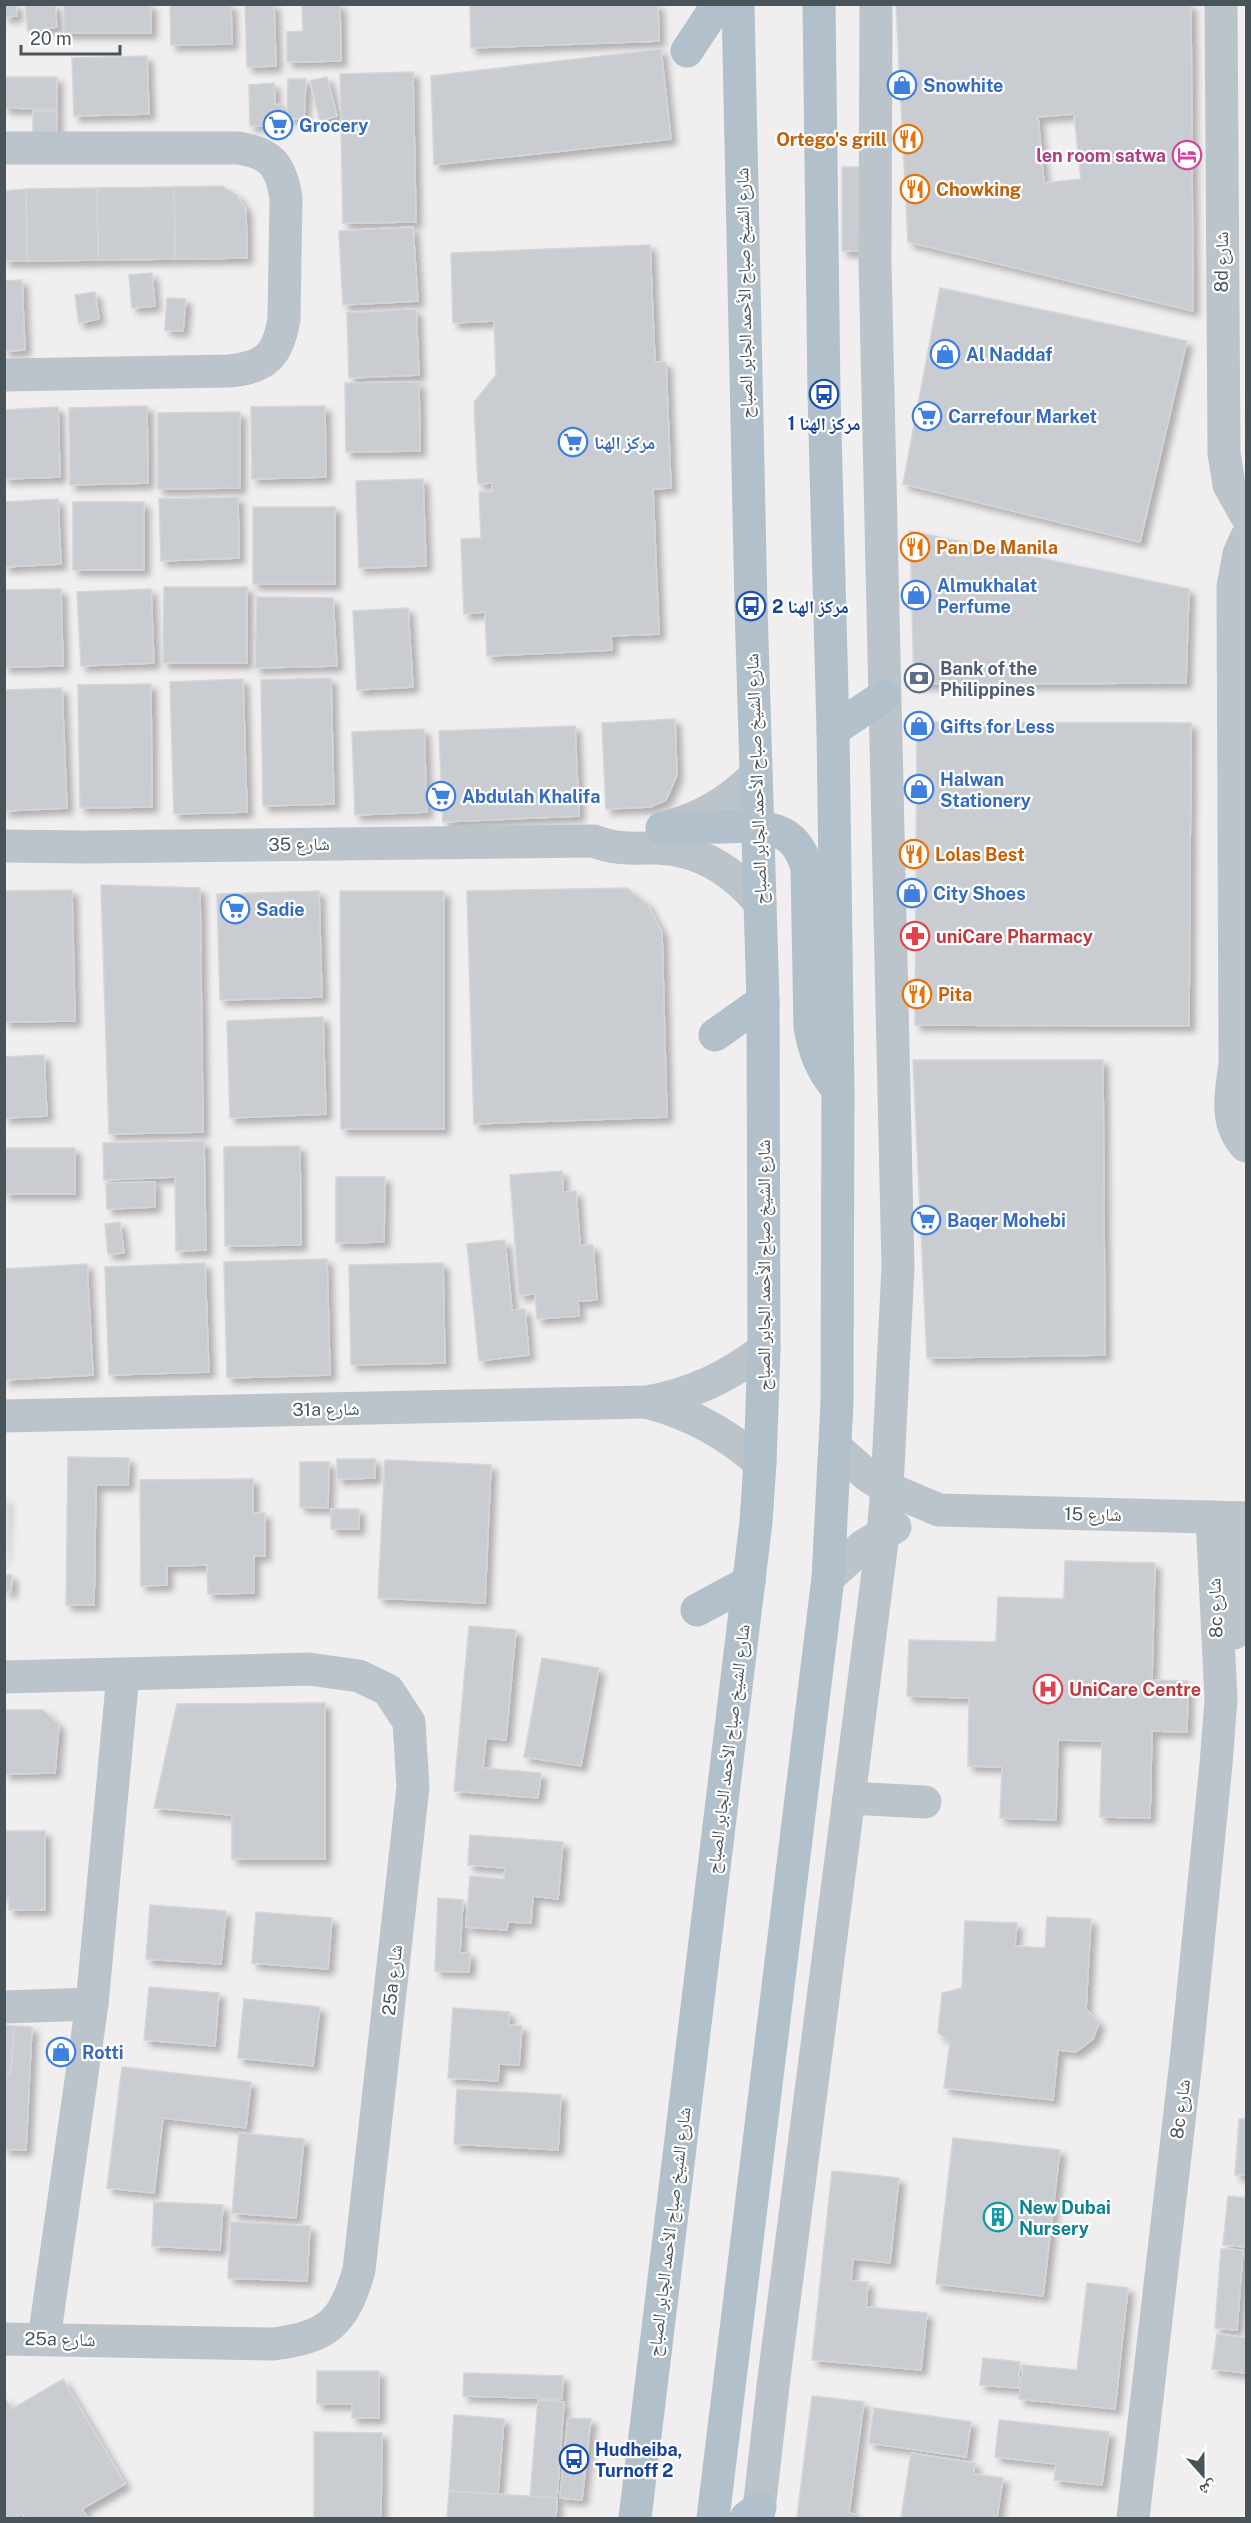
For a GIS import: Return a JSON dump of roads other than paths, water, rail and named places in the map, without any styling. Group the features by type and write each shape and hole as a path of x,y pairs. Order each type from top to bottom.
{"main road":[{"path":"687,51 718,4"},
{"name":"شارع الشيخ صباح الأحمد الجابر الصباح","path":"635,2518 749,1582 760,1463 764,1349 763,1001 738,4"},
{"path":"712,2518 828,1578 835,1447 838,1089 833,730 824,394 819,4"},
{"path":"833,730 884,696"},
{"path":"662,828 758,826 772,829 792,839 804,858 807,869 810,1027 813,1044 818,1060 838,1089"},
{"path":"715,1035 763,1001"},
{"path":"697,1610 749,1582"}],"street":[{"path":"754,2515 774,2378 883,1534 898,1267 875,262 876,4"},
{"name":"8d شارع","path":"1221,4 1224,453 1229,485 1246,514"},
{"path":"4,148 238,148 257,151 273,162 283,179 286,198 284,319 281,337 273,353 260,365 229,371 4,375"},
{"path":"1244,1143 1234,1127 1230,1112 1235,1064 1233,587 1239,554 1246,538"},
{"name":"شارع 35","path":"594,841 610,835 684,823 723,804 756,775"},
{"name":"شارع 35","path":"4,846 594,841 614,847 685,852 707,859 727,870 746,885 760,903"},
{"path":"1235,1064 1246,1101"},
{"name":"31a شارع","path":"4,1416 647,1401 697,1389 743,1365 764,1349"},
{"name":"31a شارع","path":"647,1401 671,1408 712,1427 760,1463"},
{"name":"شارع 15","path":"835,1447 868,1476 887,1488 939,1510"},
{"name":"شارع 15","path":"828,1578 854,1554 883,1534 920,1516 939,1510 1234,1518"},
{"name":"8c شارع","path":"1133,2518 1202,1918 1221,1699 1232,1650 1234,1518"},
{"name":"25a شارع","path":"4,1677 309,1669 359,1676 388,1690 409,1722 413,1787 359,2270 351,2301 332,2325 304,2340 274,2344 4,2339"},
{"path":"44,2339 92,2004 123,1675"},
{"path":"849,1798 925,1802"},
{"path":"4,2007 92,2004"}],"place":[{"name":"Snowhite","path":"902,85"},
{"name":"Grocery","path":"278,125"},
{"name":"Ortego's grill","path":"908,139"},
{"name":"len room satwa","path":"1187,155"},
{"name":"Chowking","path":"915,189"},
{"name":"Al Naddaf","path":"945,354"},
{"name":"مركز الهنا 1","path":"824,394"},
{"name":"Carrefour Market","path":"927,416"},
{"name":"مركز الهنا","path":"573,442"},
{"name":"Pan De Manila","path":"915,547"},
{"name":"Almukhalat Perfume","path":"916,595"},
{"name":"مركز الهنا 2","path":"751,606"},
{"name":"Bank of the Philippines","path":"919,678"},
{"name":"Gifts for Less","path":"919,726"},
{"name":"Halwan Stationery","path":"919,789"},
{"name":"Abdulah Khalifa","path":"441,796"},
{"name":"Lolas Best","path":"914,854"},
{"name":"City Shoes","path":"912,893"},
{"name":"Sadie","path":"235,909"},
{"name":"uniCare Pharmacy","path":"915,936"},
{"name":"Pita","path":"917,994"},
{"name":"Baqer Mohebi","path":"926,1220"},
{"name":"UniCare Centre","path":"1048,1689"},
{"name":"Rotti","path":"61,2052"},
{"name":"New Dubai Nursery","path":"998,2217"},
{"name":"Hudheiba, Turnoff 2","path":"574,2459"}]}
